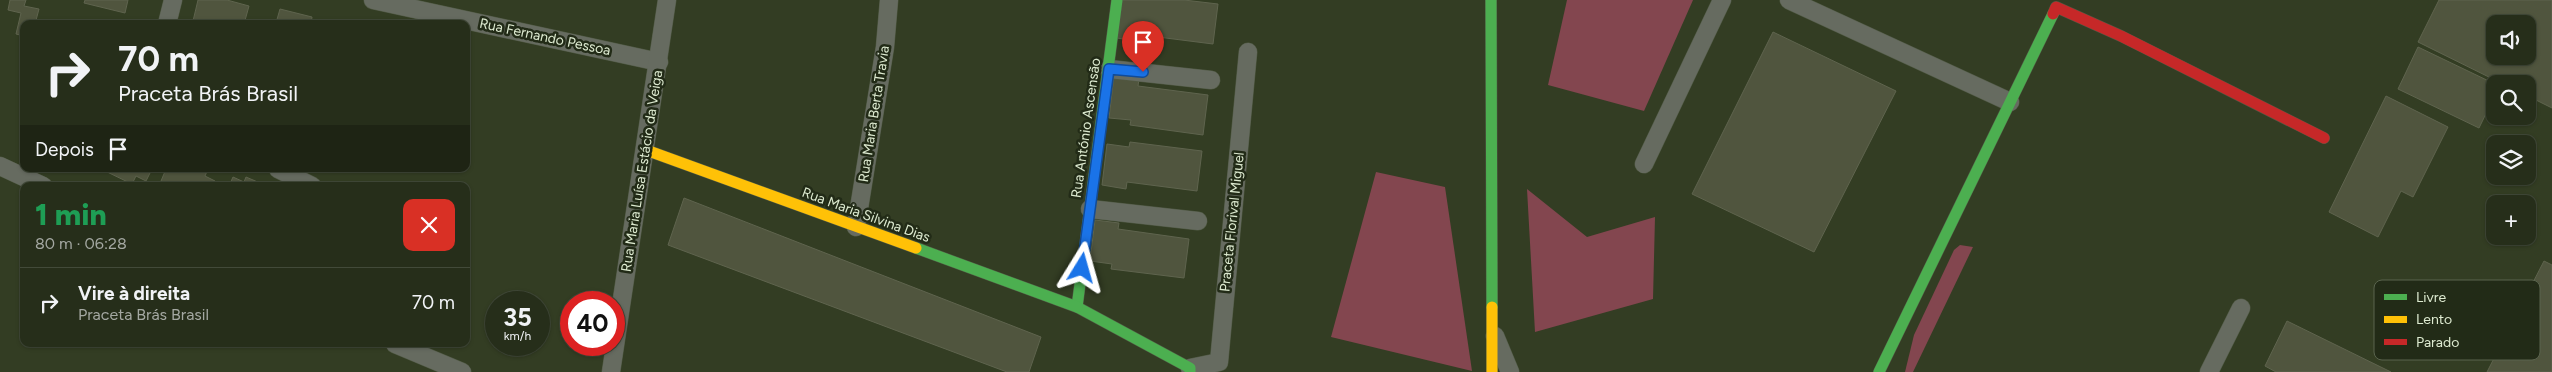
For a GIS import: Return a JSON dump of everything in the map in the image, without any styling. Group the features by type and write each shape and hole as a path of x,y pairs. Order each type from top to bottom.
{"street":[{"path":"168,20 173,0"},
{"name":"Rua Fernando Pessoa","path":"373,0 465,20"},
{"name":"Rua Maria Luísa Estácio da Veiga","path":"611,372 668,0"},
{"name":"Rua Maria Berta Travia","path":"856,227 885,47 889,0"},
{"name":"Rua António Ascensão","path":"1077,307 1117,0"},
{"path":"1491,0 1492,372"},
{"path":"1644,164 1722,0"},
{"path":"1789,0 2010,102"},
{"path":"1879,372 2058,4 2324,138"},
{"name":"Rua Fernando Pessoa","path":"470,21 659,62"},
{"name":"Praceta Florival Miguel","path":"1190,370 1218,362 1248,52"},
{"path":"1109,69 1211,80"},
{"name":"Rua Maria Silvina Dias","path":"646,150 1077,307"},
{"path":"0,166 34,182"},
{"path":"284,172 304,182"},
{"path":"1090,209 1198,221"},
{"path":"1077,307 1190,370"},
{"path":"2209,372 2241,308"},
{"path":"1492,329 1510,372"},
{"path":"402,347 462,372"}],"shaded area":[{"path":"1567,0 1693,0 1644,111 1548,85"},
{"path":"1376,172 1445,187 1472,371 1331,337"},
{"path":"1527,189 1587,237 1655,217 1653,299 1535,332"},
{"path":"1960,245 1973,247 1913,372 1905,372 1914,335 1954,250"}],"building":[{"path":"10,0 26,0 24,6 39,9 36,20 20,20 20,35 16,34 21,13 8,10"},
{"path":"85,0 128,0 125,13 84,3"},
{"path":"198,0 227,0 249,6 245,20 193,20"},
{"path":"1122,0 1184,0 1218,4 1213,44 1142,35 1141,42 1117,38"},
{"path":"2439,0 2552,0 2552,108 2536,100 2536,75 2486,76 2418,42"},
{"path":"280,9 312,17 312,20 277,20"},
{"path":"1773,32 1896,91 1814,252 1692,194"},
{"path":"2418,47 2486,80 2486,114 2479,128 2398,89"},
{"path":"1114,76 1139,79 1138,86 1208,95 1203,135 1130,125 1131,120 1109,118"},
{"path":"2386,96 2448,127 2413,197 2401,191 2378,237 2329,212"},
{"path":"1130,142 1202,151 1197,191 1127,182 1126,189 1102,185 1107,144 1129,147"},
{"path":"107,172 150,172 146,181 136,176 133,182 128,182"},
{"path":"165,172 207,172 205,176 215,181 163,182 161,181"},
{"path":"233,177 244,182 231,182"},
{"path":"246,177 258,182 244,182"},
{"path":"684,198 1041,337 1029,372 1007,372 668,245"},
{"path":"1095,220 1119,223 1118,229 1189,239 1184,278 1111,269 1112,264 1090,261"},
{"path":"2544,261 2552,265 2552,372 2487,372 2493,360 2540,360 2540,280 2534,280"},
{"path":"2287,321 2391,372 2276,372 2265,366"}],"traffic: fast":[{"path":"1117,0 1077,307 1190,368 1190,372"},
{"path":"1491,0 1492,307"},
{"path":"1879,372 2053,14"},
{"path":"916,248 1077,307"}],"traffic: slow":[{"path":"646,150 916,248"},
{"path":"1492,307 1492,372"}],"traffic: jam":[{"path":"2053,14 2056,7 2121,36 2324,138"}],"route":[{"path":"1082,268 1109,69 1143,72"}]}
